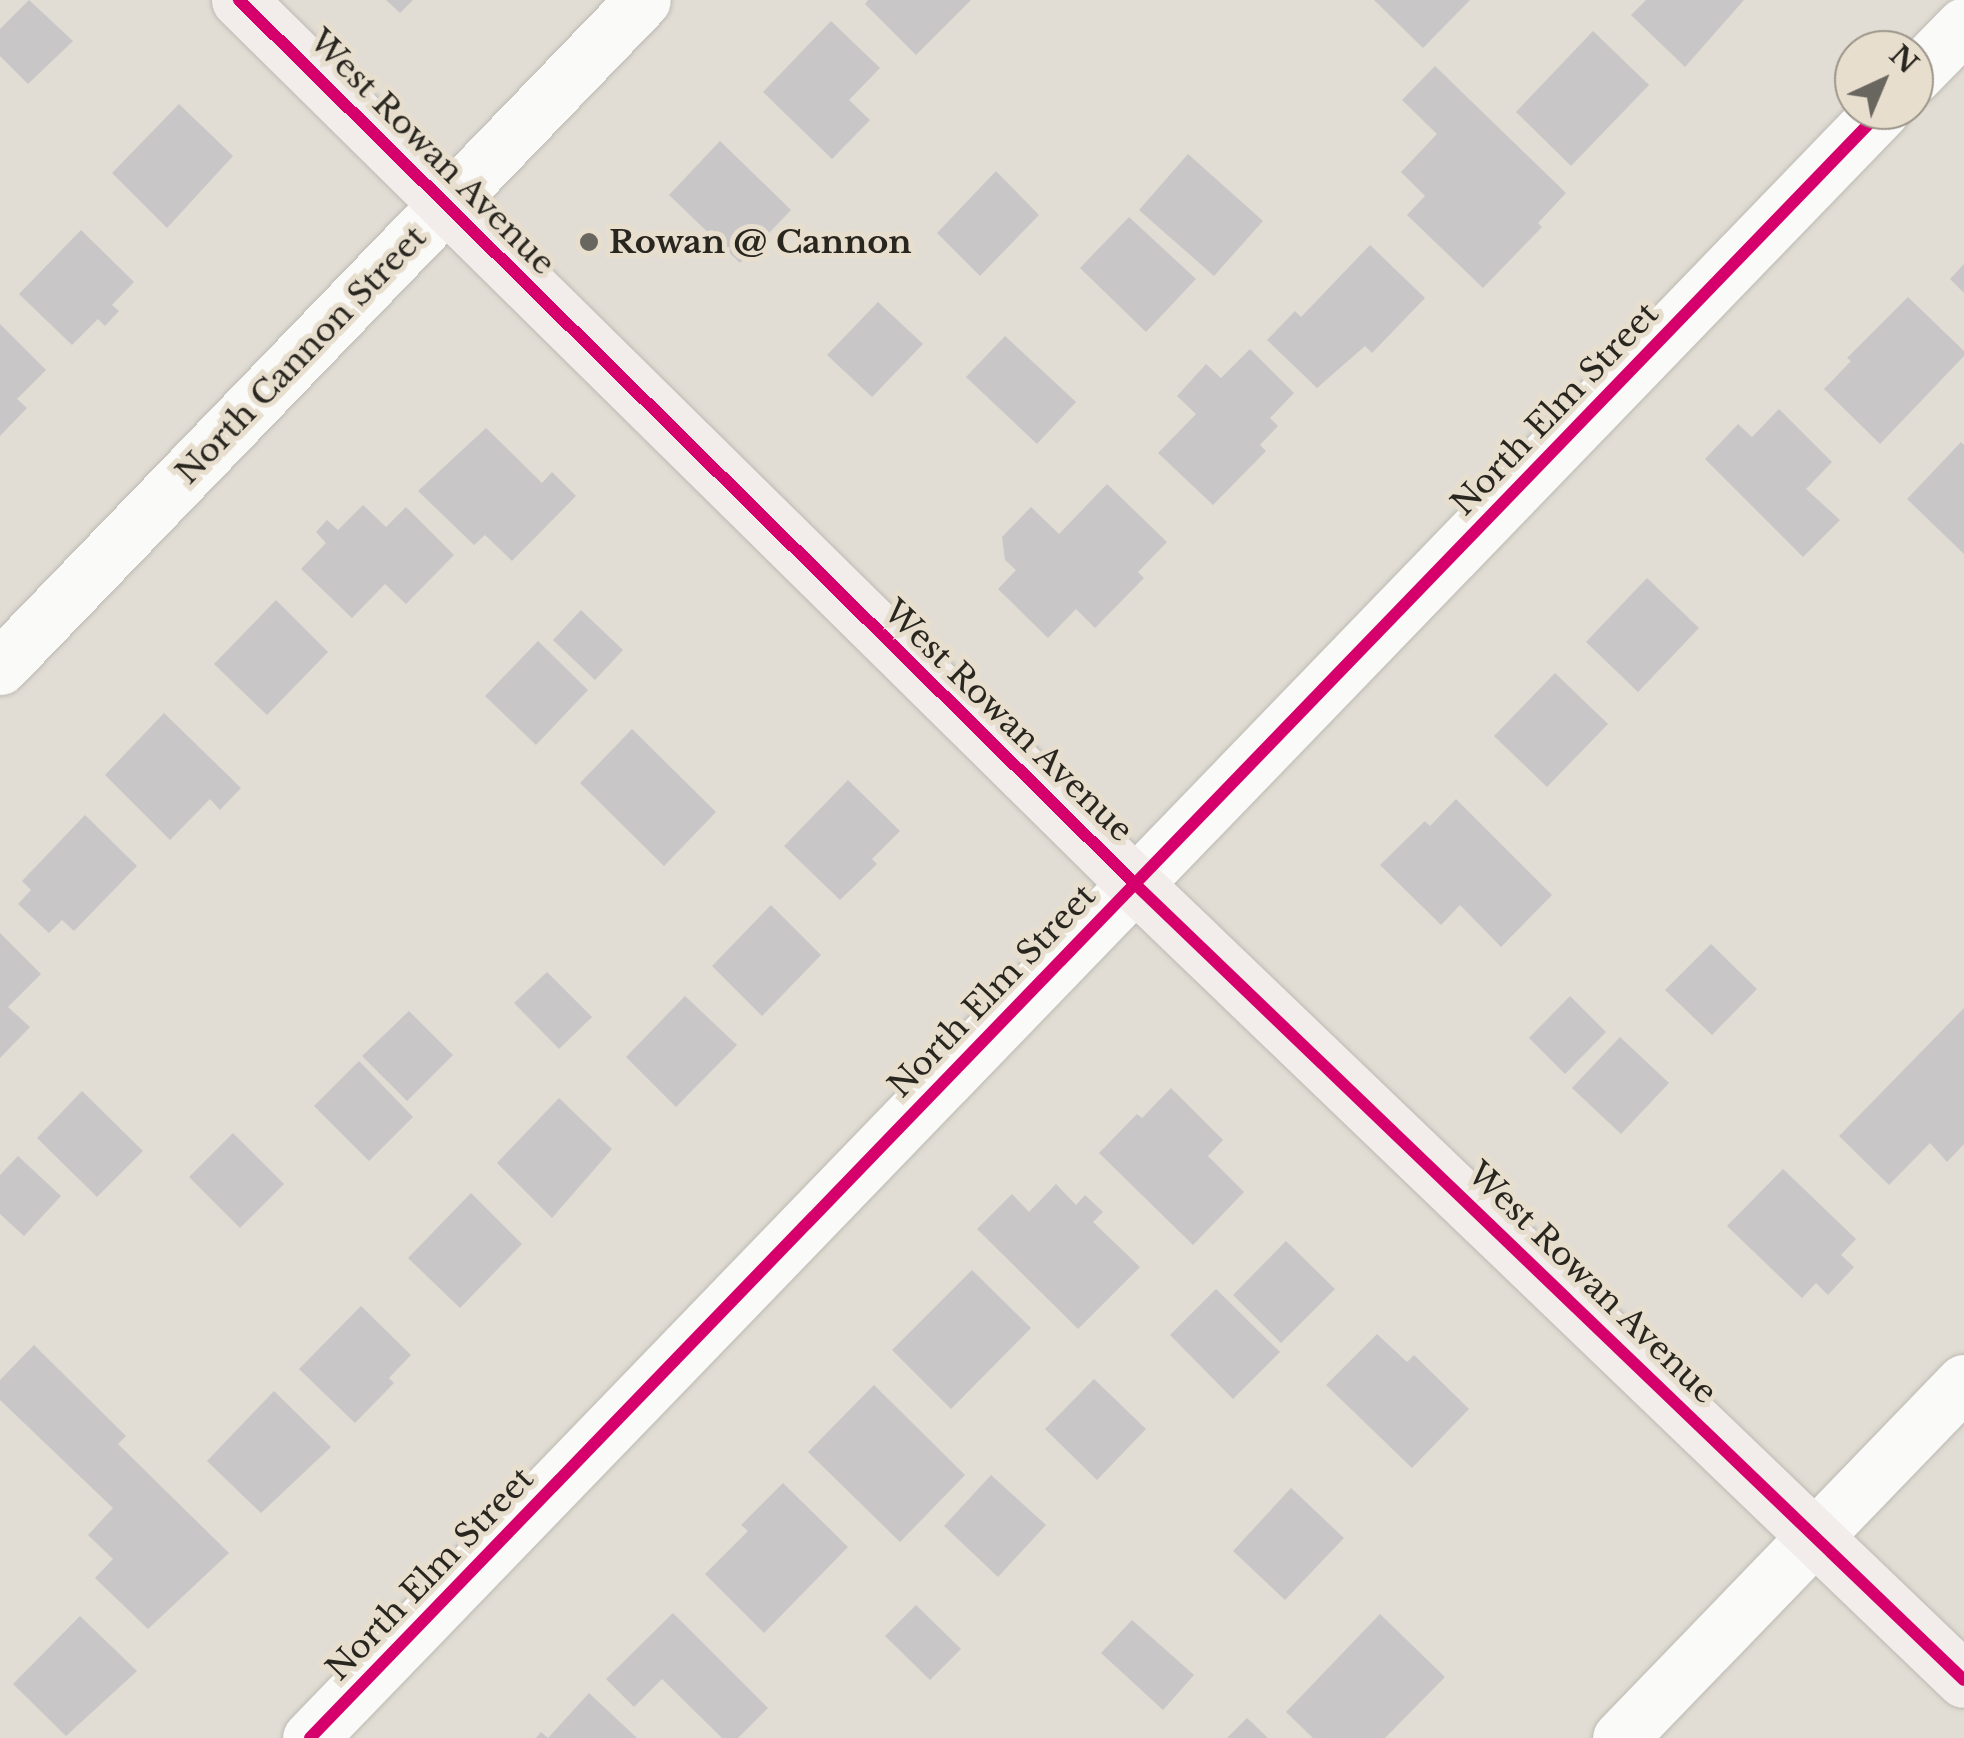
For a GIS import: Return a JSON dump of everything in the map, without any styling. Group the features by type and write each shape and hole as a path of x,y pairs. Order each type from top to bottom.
{"street":[{"name":"West Rowan Avenue","path":"239,0 1135,884 1964,1680"},
{"name":"North Cannon Street","path":"0,667 644,0"},
{"path":"1934,56 1964,25"},
{"name":"North Elm Street","path":"310,1738 1863,130"},
{"path":"1620,1738 1964,1382"}],"building":[{"path":"29,0 73,41 28,84 0,56 0,29"},
{"path":"386,0 413,0 400,13"},
{"path":"868,0 971,0 916,55 865,4"},
{"path":"1374,0 1470,0 1423,48"},
{"path":"1646,0 1744,0 1685,67 1631,15"},
{"path":"831,21 880,68 849,100 870,120 832,159 763,92"},
{"path":"1593,31 1649,85 1571,166 1516,112"},
{"path":"1435,66 1566,193 1538,223 1542,227 1483,288 1407,215 1425,196 1401,172 1437,134 1402,100"},
{"path":"179,104 233,156 167,228 112,173"},
{"path":"720,141 791,210 740,263 669,195"},
{"path":"1188,154 1263,221 1214,276 1139,210"},
{"path":"996,171 1039,215 980,276 937,233"},
{"path":"1129,217 1196,279 1146,332 1080,268"},
{"path":"81,230 134,282 112,305 119,311 105,326 98,319 72,345 19,294"},
{"path":"1370,245 1425,298 1372,353 1365,346 1317,388 1267,340 1295,311 1301,317"},
{"path":"1964,264 1964,293 1950,279"},
{"path":"1908,297 1964,351 1964,356 1880,444 1824,389 1851,361 1847,358"},
{"path":"878,302 923,344 872,397 827,355"},
{"path":"0,324 46,370 17,399 27,408 0,436"},
{"path":"1005,336 1076,402 1037,444 966,377"},
{"path":"1250,349 1294,393 1270,418 1278,426 1260,445 1266,451 1213,505 1158,453 1196,414 1177,396 1206,364 1221,378"},
{"path":"1779,409 1832,462 1806,489 1840,520 1803,557 1705,459 1738,424 1752,437"},
{"path":"486,428 542,483 552,472 576,496 512,561 485,535 474,545 418,491"},
{"path":"1961,442 1964,445 1964,554 1907,499"},
{"path":"1107,484 1167,542 1138,572 1144,578 1095,628 1076,609 1048,638 998,589 1016,570 1005,560 1002,537 1031,507 1059,534"},
{"path":"363,505 386,527 406,507 454,555 406,604 385,584 352,618 301,569 326,543 316,532 327,520 338,530"},
{"path":"1647,578 1699,628 1638,692 1586,642"},
{"path":"276,600 328,652 267,715 214,664"},
{"path":"581,610 623,650 595,680 553,640"},
{"path":"538,641 588,690 536,745 485,696"},
{"path":"1555,673 1608,724 1547,787 1494,736"},
{"path":"164,713 241,788 220,810 210,799 170,840 105,775"},
{"path":"632,729 716,812 664,866 580,783"},
{"path":"848,780 900,831 872,859 877,864 840,900 784,846"},
{"path":"1456,799 1552,895 1501,947 1460,905 1441,925 1380,865 1425,821 1430,826"},
{"path":"85,815 137,866 74,931 62,920 49,933 18,904 31,890 22,881"},
{"path":"771,905 821,955 762,1016 712,966"},
{"path":"0,933 41,974 8,1007 30,1027 0,1058"},
{"path":"1711,944 1757,989 1712,1035 1665,990"},
{"path":"547,972 592,1017 559,1049 514,1003"},
{"path":"685,996 737,1045 676,1107 626,1057"},
{"path":"1570,996 1606,1032 1565,1074 1529,1038"},
{"path":"1964,1008 1964,1144 1947,1162 1930,1143 1889,1185 1839,1136"},
{"path":"409,1011 453,1055 407,1101 362,1056"},
{"path":"1620,1037 1669,1083 1621,1134 1572,1088"},
{"path":"359,1061 413,1117 369,1161 314,1106"},
{"path":"1171,1088 1223,1140 1208,1156 1244,1192 1193,1245 1099,1153 1137,1114 1142,1118"},
{"path":"82,1091 143,1151 97,1197 37,1138"},
{"path":"559,1098 612,1149 552,1218 497,1163"},
{"path":"233,1133 284,1184 240,1228 189,1177"},
{"path":"18,1156 61,1196 24,1236 0,1214 0,1175"},
{"path":"1783,1169 1856,1239 1841,1255 1854,1267 1828,1295 1816,1283 1802,1298 1727,1226"},
{"path":"1056,1184 1076,1205 1085,1195 1103,1212 1093,1222 1140,1267 1078,1329 977,1229 1012,1194 1029,1212"},
{"path":"471,1193 522,1244 460,1308 408,1258"},
{"path":"1286,1241 1335,1289 1281,1343 1233,1295"},
{"path":"972,1270 1031,1328 951,1409 892,1350"},
{"path":"1216,1289 1280,1352 1233,1399 1170,1335"},
{"path":"361,1306 411,1355 389,1378 394,1383 355,1423 299,1369"},
{"path":"1377,1334 1407,1362 1414,1355 1469,1409 1412,1468 1326,1385"},
{"path":"34,1345 126,1436 118,1444 229,1553 148,1629 95,1578 113,1559 88,1535 113,1508 0,1400 0,1380"},
{"path":"1094,1379 1146,1429 1097,1480 1045,1429"},
{"path":"874,1385 965,1475 900,1542 808,1452"},
{"path":"274,1391 331,1447 261,1513 207,1461"},
{"path":"991,1475 1046,1525 998,1577 944,1526"},
{"path":"783,1483 848,1547 764,1633 705,1574 748,1531 741,1525"},
{"path":"1291,1488 1344,1538 1285,1600 1233,1551"},
{"path":"916,1605 961,1649 930,1680 885,1636"},
{"path":"673,1613 768,1708 738,1738 722,1738 662,1679 634,1707 606,1679"},
{"path":"1380,1614 1445,1677 1385,1738 1313,1738 1286,1712"},
{"path":"80,1616 137,1671 66,1736 13,1684"},
{"path":"1132,1620 1194,1675 1163,1710 1101,1653"},
{"path":"589,1693 637,1738 548,1738"},
{"path":"1247,1718 1268,1738 1227,1738"}],"cycle path":[{"path":"239,0 1135,884 1964,1680"},
{"path":"310,1738 1863,130"}],"place":[{"name":"Rowan @ Cannon","path":"589,242"}]}
